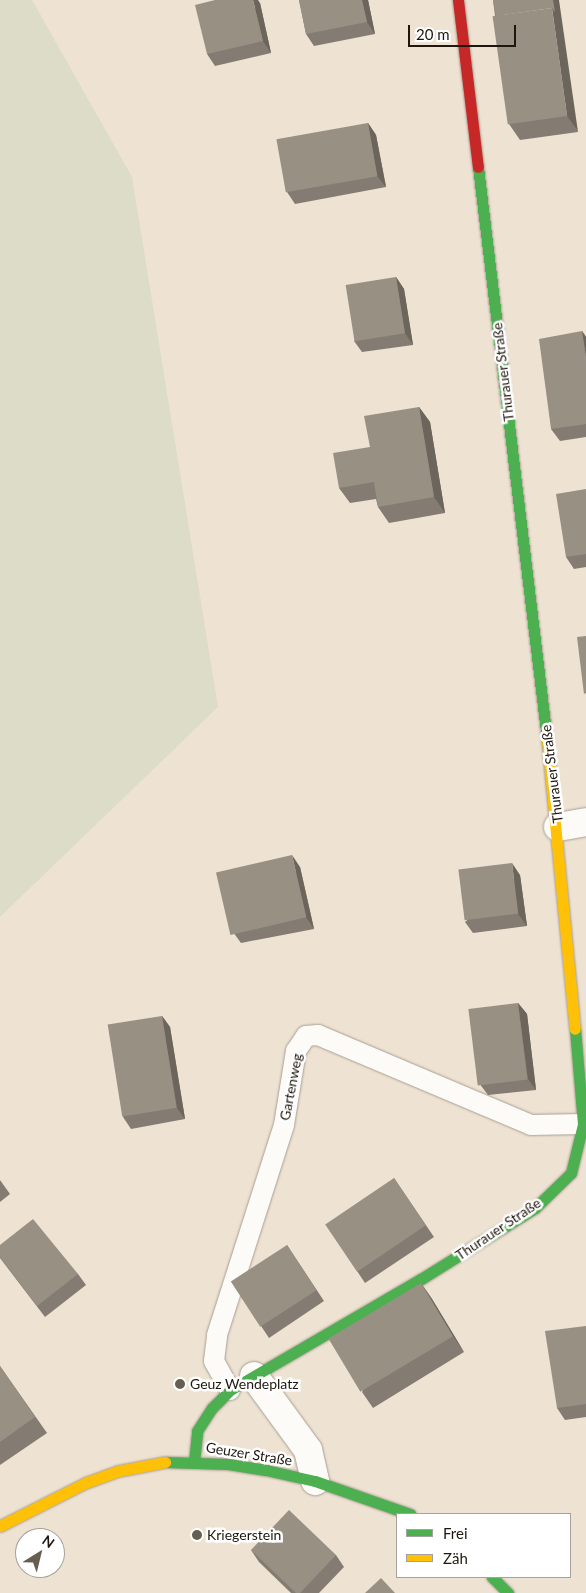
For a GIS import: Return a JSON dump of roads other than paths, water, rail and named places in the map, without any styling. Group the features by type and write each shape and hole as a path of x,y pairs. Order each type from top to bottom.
{"street":[{"name":"Thurauer Straße","path":"194,1462 197,1431 212,1408 230,1390 421,1279 535,1208 571,1173 583,1124 558,826 458,0"},
{"path":"558,826 586,822"},
{"path":"254,1376 308,1450 314,1481"},
{"name":"Geuzer Straße","path":"0,1526 58,1495 118,1471 164,1462 228,1464 314,1481 407,1513"},
{"path":"493,1578 508,1593"}],"lane":[{"name":"Gartenweg","path":"230,1390 214,1361 217,1335 284,1125 296,1051 306,1036 318,1035 531,1125 583,1124"}],"place":[{"name":"Geuz Wendeplatz","path":"180,1384"},
{"name":"Kriegerstein","path":"197,1535"}]}
